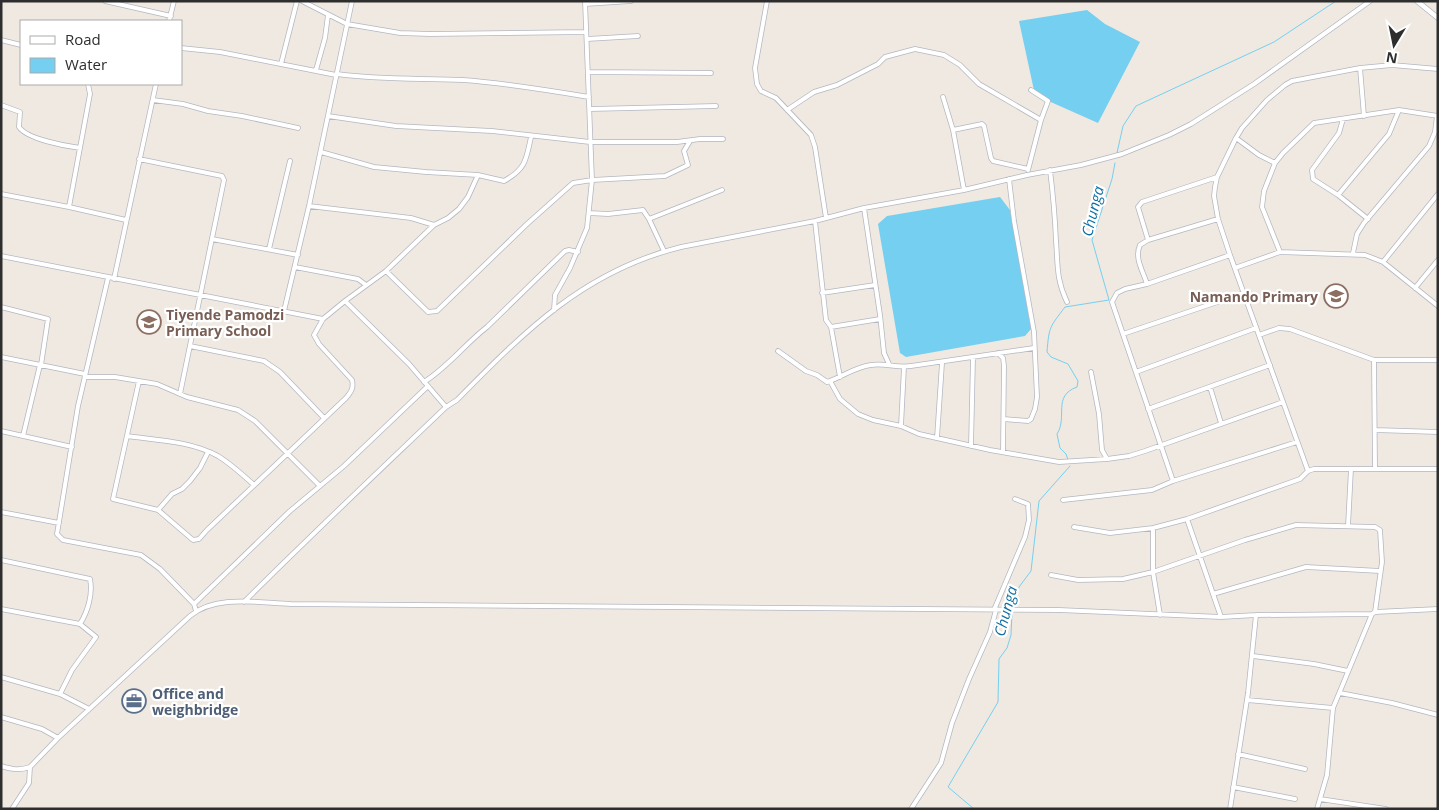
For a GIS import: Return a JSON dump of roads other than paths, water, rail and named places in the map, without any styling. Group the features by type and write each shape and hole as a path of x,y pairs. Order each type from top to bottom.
{"street":[{"path":"105,1 170,16"},
{"path":"169,20 174,1"},
{"path":"281,64 297,1"},
{"path":"302,1 346,24 400,33 586,32"},
{"path":"284,311 321,152 352,1"},
{"path":"554,310 557,290 578,252 587,228 589,213 592,180 585,2 631,1"},
{"path":"767,1 755,68 756,84 761,91 776,98 812,138 826,218"},
{"path":"244,602 312,534 446,407 456,400 511,345 554,310 604,277 636,261 664,251 815,221 864,208 964,190 1113,157 1182,128 1254,84 1370,1"},
{"path":"1417,1 1438,18"},
{"path":"316,70 325,38 328,15"},
{"path":"587,39 638,36"},
{"path":"1,40 20,45"},
{"path":"182,48 208,50 337,75 365,78 442,79 509,84 589,97"},
{"path":"787,110 814,92 838,84 878,64 885,57 915,49 944,55 960,65 979,84 1041,120"},
{"path":"1308,471 1218,219 1214,196 1217,177 1236,138 1258,109 1288,83 1360,68 1392,65 1438,69"},
{"path":"1360,68 1364,116"},
{"path":"588,72 710,73"},
{"path":"69,207 90,94 88,85"},
{"path":"114,279 156,85"},
{"path":"1027,175 1041,120 1048,102 1031,90"},
{"path":"943,97 953,130 964,190"},
{"path":"153,100 183,104 208,111 298,128"},
{"path":"1,105 20,112 19,127 24,132 64,145 80,148"},
{"path":"590,108 716,106"},
{"path":"1338,195 1389,134 1399,110"},
{"path":"1280,252 1262,207 1262,201 1268,180 1276,163 1297,137 1314,123 1399,110 1437,116 1435,132 1429,146 1357,234 1353,253"},
{"path":"328,116 396,126 492,132 590,142 654,143 723,139"},
{"path":"1343,119 1339,133 1312,170 1314,181 1338,195 1368,219"},
{"path":"953,130 982,124 993,161 1028,168"},
{"path":"321,152 374,167 489,176 504,181 516,174 525,164 531,137"},
{"path":"1236,138 1259,155 1276,163"},
{"path":"386,271 428,312 436,311 527,224 575,182 665,176 688,165 684,150 690,141"},
{"path":"139,159 224,178 225,182 180,394"},
{"path":"269,249 290,161"},
{"path":"1050,170 1054,205 1056,264 1060,289 1067,302"},
{"path":"139,381 113,499 158,510 190,538 196,540 352,391 352,380 315,339 314,335 323,319 386,271 434,225 448,218 459,209 468,197 478,175"},
{"path":"1148,240 1138,207 1142,202 1217,177"},
{"path":"1004,419 1028,421 1034,416 1037,397 1034,332 1009,179"},
{"path":"649,219 722,190"},
{"path":"1,194 126,220"},
{"path":"1383,262 1438,194"},
{"path":"309,206 411,218 434,225"},
{"path":"864,208 884,353 889,364"},
{"path":"589,213 608,214 642,210 649,219 664,251"},
{"path":"1147,284 1138,259 1137,252 1140,245 1148,240 1218,219"},
{"path":"815,221 826,320 831,327 840,377"},
{"path":"212,239 298,254"},
{"path":"424,382 437,373 487,327 565,251 578,252"},
{"path":"1235,268 1280,252 1353,253 1370,256 1383,262 1438,306"},
{"path":"1174,482 1112,302 1118,293 1125,289 1147,284 1230,254"},
{"path":"1,256 323,319"},
{"path":"1415,288 1438,260"},
{"path":"295,267 358,279 366,285"},
{"path":"108,278 78,406 57,534 63,540 141,555 160,569 194,604 196,611"},
{"path":"822,293 875,285"},
{"path":"1123,334 1244,293"},
{"path":"345,301 409,364 446,407"},
{"path":"1,308 48,319 40,365 23,436"},
{"path":"831,327 880,319"},
{"path":"1136,372 1256,328"},
{"path":"1258,334 1279,328 1290,329 1374,360 1438,360"},
{"path":"190,346 264,361 280,372 324,418"},
{"path":"778,350 806,371 817,375 827,382 861,367 889,364 904,367 942,363 1034,348"},
{"path":"998,353 1002,358 1004,366 1003,452"},
{"path":"1,357 85,376 115,377 157,384 180,394 244,413 255,421 320,486"},
{"path":"971,446 973,358"},
{"path":"1374,360 1376,468"},
{"path":"936,438 942,363"},
{"path":"1148,409 1270,365"},
{"path":"901,426 904,367"},
{"path":"1090,372 1099,414 1102,450 1107,459"},
{"path":"830,381 840,399 858,414 873,420 901,426 919,434 971,446 1059,462 1129,456 1283,402"},
{"path":"194,604 290,511 344,466 428,386"},
{"path":"1210,387 1221,423"},
{"path":"1375,430 1438,432"},
{"path":"1,431 72,446"},
{"path":"127,436 151,438 208,452 228,463 254,485"},
{"path":"1063,500 1143,492 1297,442"},
{"path":"158,510 172,494 182,489 190,481 200,468 208,452"},
{"path":"1074,527 1110,533 1153,528 1187,519 1300,478 1308,471 1314,469 1438,469"},
{"path":"1348,526 1351,469"},
{"path":"911,809 941,763 952,724 990,632 995,610 1025,537 1029,520 1028,504 1016,499"},
{"path":"1,512 59,523"},
{"path":"1187,519 1221,617"},
{"path":"1051,575 1078,580 1123,579 1153,572 1244,540 1296,525 1375,527 1380,530 1382,562 1374,613 1333,708 1327,775 1317,809"},
{"path":"1153,528 1153,572 1160,615"},
{"path":"1,560 90,579 88,608 80,624"},
{"path":"1212,594 1306,567 1380,571"},
{"path":"1,766 14,770 24,770 30,767 58,738 196,611 220,603 1059,610 1221,617 1374,613 1438,609"},
{"path":"1,610 80,624 94,635 96,639 72,670 60,694"},
{"path":"1230,809 1247,700 1256,615"},
{"path":"1252,656 1314,664 1348,671"},
{"path":"1,677 60,694 89,709"},
{"path":"1340,692 1438,715"},
{"path":"1247,700 1333,708"},
{"path":"1,717 42,730 58,738"},
{"path":"1238,754 1305,769"},
{"path":"12,809 29,783 30,767"},
{"path":"1234,787 1296,799"},
{"path":"1320,799 1386,809"}],"water":[{"path":"1087,10 1105,24 1140,42 1098,123 1035,95 1019,21"},
{"path":"1000,197 1010,210 1031,329 1025,336 906,357 900,353 878,224 887,216"}],"waterway":[{"name":"Chunga","path":"1117,153 1123,126 1136,106 1274,42 1336,1"},
{"name":"Chunga","path":"1068,460 1066,454 1060,448 1057,434 1060,427 1063,401 1069,391 1077,387 1078,381 1068,364 1051,357 1047,352 1049,337 1053,323 1065,307 1109,300 1092,240 1112,179 1115,163"},
{"name":"Chunga","path":"1013,608 1019,587 1031,571 1039,501 1070,466"},
{"name":"Chunga","path":"974,809 948,787 998,702 999,659 1007,648 1011,635 1012,612"}],"place":[{"name":"Namando Primary","path":"1336,296"},
{"name":"Tiyende Pamodzi Primary School","path":"149,322"},
{"name":"Office and weighbridge","path":"134,701"}]}
